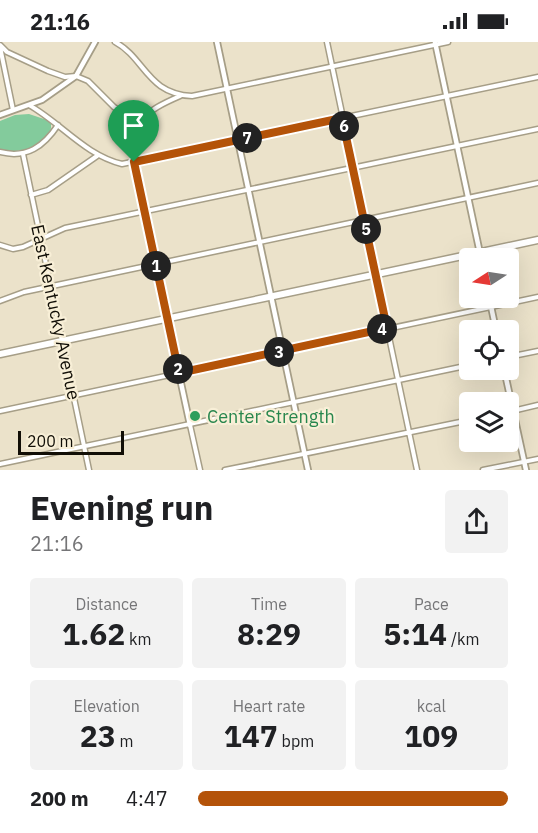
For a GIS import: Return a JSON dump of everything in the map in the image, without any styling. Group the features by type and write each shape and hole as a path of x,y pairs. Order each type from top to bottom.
{"main road":[{"path":"507,248 538,240"},
{"path":"0,354 376,274 459,259"}],"street":[{"path":"0,115 42,100 76,76 95,42"},
{"path":"115,42 131,54 150,78 180,96 227,89 448,42"},
{"path":"217,42 308,470"},
{"path":"327,42 417,470"},
{"path":"436,43 479,248"},
{"path":"0,46 7,52 48,71 65,77 76,76 88,81 114,107 140,124"},
{"path":"0,46 13,110"},
{"path":"29,105 97,156 122,164 538,76"},
{"path":"180,96 150,112 140,124 134,141 134,162 200,470"},
{"path":"0,152 23,154 34,150 44,143 58,125"},
{"path":"0,245 13,249 65,228 538,129"},
{"name":"East Kentucky Avenue","path":"23,154 89,470"},
{"path":"32,195 48,190 97,156"},
{"path":"0,301 18,293 538,183"},
{"path":"519,301 538,297"},
{"path":"0,411 486,308"},
{"path":"519,355 538,351"},
{"path":"0,464 459,367"},
{"path":"519,409 538,405"},
{"path":"225,470 459,422"},
{"path":"519,442 526,470"},
{"path":"483,470 538,459"}],"green space":[{"path":"29,114 47,120 51,124 46,139 33,148 15,151 0,150 0,121 15,115"}],"place":[{"name":"Center Strength","path":"195,416"}],"route":[{"path":"342,118 387,328 179,373 134,162 342,118"}]}
